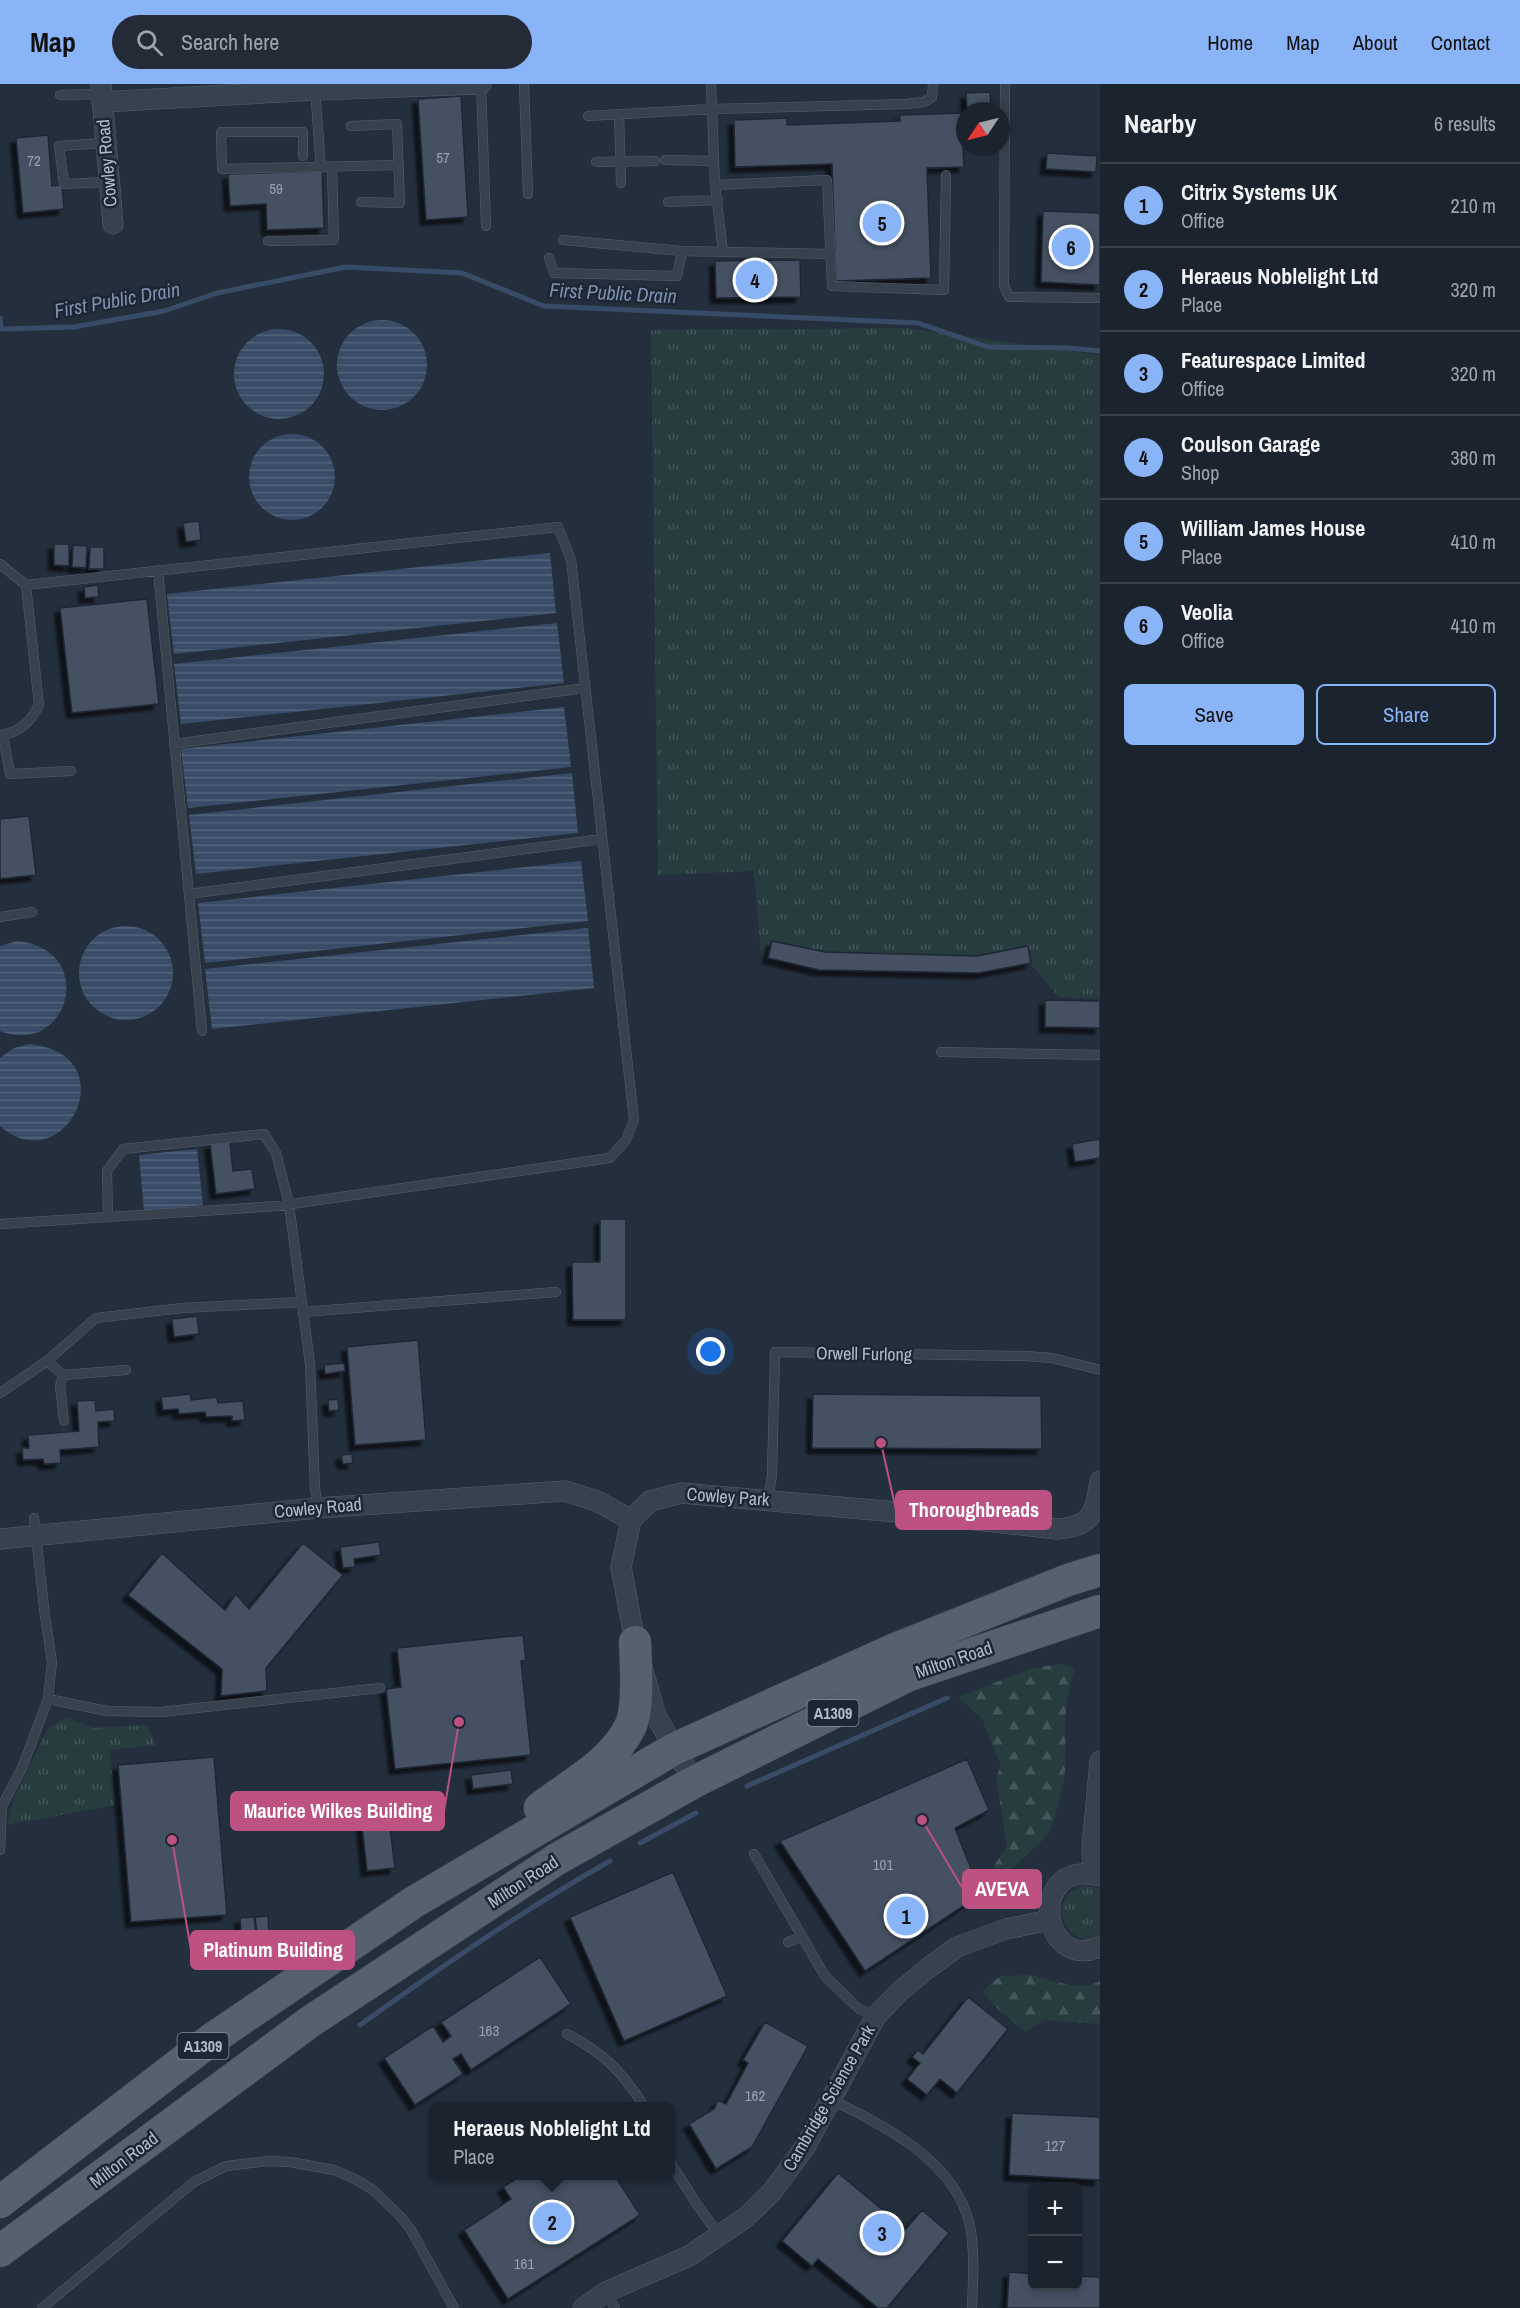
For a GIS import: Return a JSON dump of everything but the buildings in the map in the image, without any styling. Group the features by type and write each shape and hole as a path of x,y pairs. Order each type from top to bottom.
{"main road":[{"name":"Milton Road","path":"0,2202 212,2039 414,1902 674,1749 895,1649 1068,1580 1100,1570"},
{"name":"A1309","path":"895,1649 971,1630 1052,1604 1073,1602 1089,1605 1099,1613"},
{"name":"Milton Road","path":"0,2251 311,2021 557,1859 694,1782 909,1675 1099,1613"},
{"name":"A1309","path":"414,1902 613,1753 632,1724 636,1686 635,1642"}],"street":[{"name":"Cowley Road","path":"113,224 101,93 481,84"},
{"name":"Cowley Park","path":"631,1520 650,1501 681,1493 931,1515 1057,1529 1071,1528 1084,1524 1095,1512 1100,1481"},
{"name":"Cowley Road","path":"0,1539 35,1526 565,1491 597,1501 631,1520"},
{"path":"631,1520 621,1567 635,1642 656,1716 694,1782"},
{"path":"1100,1761 1092,1849 1096,1875 1080,1874 1059,1885 1050,1902 1049,1920 1061,1940 1071,1947 1083,1950 1100,1947"},
{"name":"Cambridge Science Park","path":"583,2308 610,2300 689,2256 745,2218 771,2193 805,2147 876,2016 899,1992 957,1947 1006,1929 1049,1920"}],"lane":[{"path":"481,84 486,226"},
{"path":"524,84 528,194"},
{"path":"711,84 715,185 723,252"},
{"path":"588,116 712,109 907,105 924,102 932,97 933,84"},
{"path":"1005,84 1004,286 1009,297 1100,298"},
{"path":"315,87 321,168"},
{"path":"60,95 101,93"},
{"path":"619,114 621,183"},
{"path":"351,126 397,124 400,203 360,202"},
{"path":"303,156 303,132 221,132 222,169 399,165"},
{"path":"105,143 59,146 64,184 109,182"},
{"path":"596,162 714,161"},
{"path":"268,241 334,240 332,168"},
{"path":"715,185 827,180 832,286 944,290 946,176"},
{"path":"668,202 718,200"},
{"path":"563,240 682,251 831,254"},
{"path":"549,258 554,273 677,276 682,251"},
{"path":"0,1224 289,1204 610,1158 626,1140 634,1120 571,560 558,527 26,585"},
{"path":"0,564 26,585 39,705 27,724 10,734 2,735 10,774 71,771"},
{"path":"158,570 202,1031"},
{"path":"174,744 585,688"},
{"path":"189,894 602,839"},
{"path":"0,917 32,912"},
{"path":"941,1052 1100,1055"},
{"path":"108,1217 107,1171 123,1149 264,1134 276,1153 289,1204 310,1364 315,1489 318,1508"},
{"path":"303,1312 556,1292"},
{"path":"0,1394 46,1361 96,1318 182,1308 302,1302"},
{"name":"Orwell Furlong","path":"768,1500 772,1475 775,1353 1025,1356 1052,1358 1100,1370"},
{"path":"46,1361 63,1375 126,1370"},
{"path":"63,1375 60,1386 64,1421"},
{"path":"0,1850 2,1806 22,1768 48,1699 52,1662 35,1526"},
{"path":"48,1699 107,1711 161,1712 380,1688"},
{"path":"754,1854 825,1976 859,2009 876,2016"},
{"path":"788,1942 802,1937"},
{"path":"567,2034 603,2055 624,2077 641,2102"},
{"path":"832,2100 893,2134 936,2165 950,2182 969,2224 974,2268 972,2308"},
{"path":"42,2308 194,2182 226,2166 269,2160 334,2170 373,2190 411,2229 454,2308"},
{"path":"675,2170 720,2236"}],"green space":[{"path":"905,328 1100,355 1100,999 1059,997 1030,963 979,973 819,971 761,954 754,871 658,875 651,330"},
{"path":"1061,1664 1075,1669 1066,1706 1065,1769 1057,1809 1047,1835 1003,1875 994,1866 1007,1846 996,1778 1001,1766 982,1719 958,1697 1032,1668"},
{"path":"66,1717 93,1728 148,1725 155,1745 110,1750 115,1805 7,1825 15,1796 48,1728"},
{"path":"1086,1885 1100,1888 1100,1936 1088,1939 1077,1936 1069,1930 1063,1921 1062,1910 1065,1900 1073,1891"},
{"path":"1031,1975 1075,1985 1093,1984 1100,1981 1100,2024 1044,2020 1026,2032 1001,2012 982,1992 1000,1976"}],"water":[{"path":"373,320 391,320 407,327 420,340 427,356 427,374 420,390 407,403 391,410 373,410 357,403 344,390 337,374 337,356 344,340 357,327"},
{"path":"279,329 296,332 311,342 321,357 324,374 321,391 311,406 296,416 279,419 262,416 247,406 237,391 234,374 237,357 247,342 262,332"},
{"path":"284,434 300,434 323,446 332,460 335,477 332,494 323,508 300,520 284,520 268,513 256,501 249,485 249,469 256,453 268,441"},
{"path":"550,553 556,613 174,654 167,594"},
{"path":"557,623 564,683 181,724 174,664"},
{"path":"564,707 571,767 188,808 181,749"},
{"path":"572,773 578,833 196,874 189,815"},
{"path":"581,861 588,921 205,963 198,903"},
{"path":"126,926 144,930 159,940 169,955 173,973 169,991 159,1006 144,1016 126,1020 108,1016 93,1006 83,991 79,973 83,955 93,940 108,930"},
{"path":"588,928 594,988 212,1029 205,969"},
{"path":"17,941 43,948 59,962 66,980 65,999 57,1016 43,1029 24,1035 0,1031 0,946"},
{"path":"30,1044 60,1053 76,1069 81,1090 76,1110 64,1128 46,1139 24,1139 0,1126 0,1058 14,1048"},
{"path":"197,1149 203,1205 144,1211 139,1155"}],"waterway":[{"name":"First Public Drain","path":"0,318 1,329 74,327 164,311 217,293 346,267 462,273 544,306 918,323 988,347 1068,348 1100,351"},
{"path":"747,1786 947,1698"},
{"path":"640,1843 696,1813"},
{"path":"360,2025 483,1940 610,1861"}],"place":[{"name":"William James House","path":"882,223"},
{"name":"Veolia","path":"1071,247"},
{"name":"Coulson Garage","path":"755,280"},
{"name":"Thoroughbreads","path":"881,1443"},
{"name":"Maurice Wilkes Building","path":"459,1722"},
{"name":"AVEVA","path":"922,1820"},
{"name":"Platinum Building","path":"172,1840"},
{"name":"Citrix Systems UK","path":"906,1916"},
{"name":"Heraeus Noblelight Ltd","path":"552,2222"},
{"name":"Featurespace Limited","path":"882,2233"}]}
